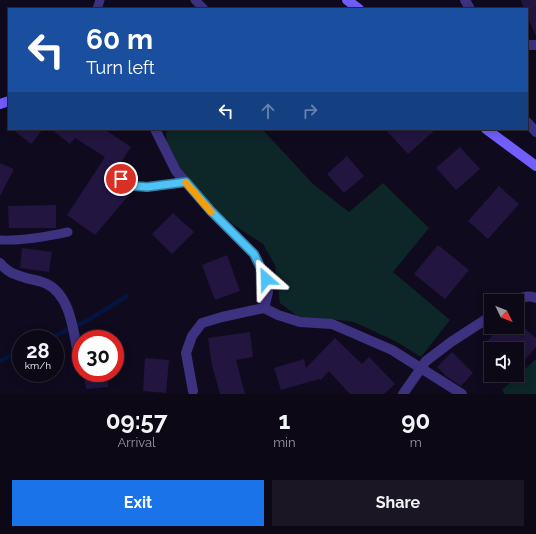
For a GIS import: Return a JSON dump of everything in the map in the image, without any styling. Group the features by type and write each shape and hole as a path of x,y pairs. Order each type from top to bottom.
{"street":[{"path":"347,0 357,8"},
{"path":"528,123 536,132"},
{"path":"156,130 176,171 211,211 254,254 266,279 268,292 264,308"},
{"path":"487,130 536,166"},
{"path":"0,263 8,272 42,282 59,294 65,304 74,330"},
{"path":"524,297 531,296 536,298"},
{"path":"193,391 186,353 192,336 202,323 264,308 278,315 300,322 332,324 392,350 462,394"},
{"path":"403,394 426,361 451,342 484,321"}],"lane":[{"path":"195,0 203,8"},
{"path":"121,179 135,186 147,187 186,182"},
{"path":"0,240 14,241 68,232"}],"green space":[{"path":"171,130 263,130 313,184 349,212 383,183 429,228 393,272 450,320 421,357 397,342 354,322 331,319 301,319 280,303 275,265 263,244 234,225 193,191 168,165 166,132"},
{"path":"536,359 536,394 505,394 502,390 511,382 524,382 524,370"}],"building":[{"path":"521,0 536,0 536,36 528,18 528,8 524,8"},
{"path":"13,130 42,130 31,144"},
{"path":"52,130 106,130 131,147 111,177 129,195 95,235 67,215 105,157 75,138 70,144"},
{"path":"386,130 435,130 408,154"},
{"path":"460,147 480,169 456,190 436,168"},
{"path":"347,156 364,176 344,193 327,174"},
{"path":"0,163 14,169 0,196"},
{"path":"499,186 519,204 488,239 468,221"},
{"path":"56,205 56,228 9,228 8,206"},
{"path":"173,213 194,232 172,254 152,234"},
{"path":"438,245 469,270 445,299 414,274"},
{"path":"22,248 52,252 49,272 20,268"},
{"path":"227,255 240,291 215,300 202,265"},
{"path":"524,328 536,338 536,347 524,361 524,342 487,342 494,334 524,334"},
{"path":"250,332 253,357 236,360 245,394 220,394 212,365 208,338"},
{"path":"335,338 362,364 369,357 395,384 384,394 350,394 329,371 321,380 319,379 281,390 274,368 304,359 306,368"},
{"path":"452,352 473,373 461,386 447,377 437,367"},
{"path":"145,358 169,360 166,393 143,391"},
{"path":"85,382 108,382 108,387 86,389"}],"waterway":[{"path":"64,331 88,320 127,296"},
{"path":"0,361 12,355"}],"slow traffic":[{"path":"186,183 211,212"}],"route":[{"path":"121,179 135,186 147,187 186,182 211,211 254,254 266,279"}]}
